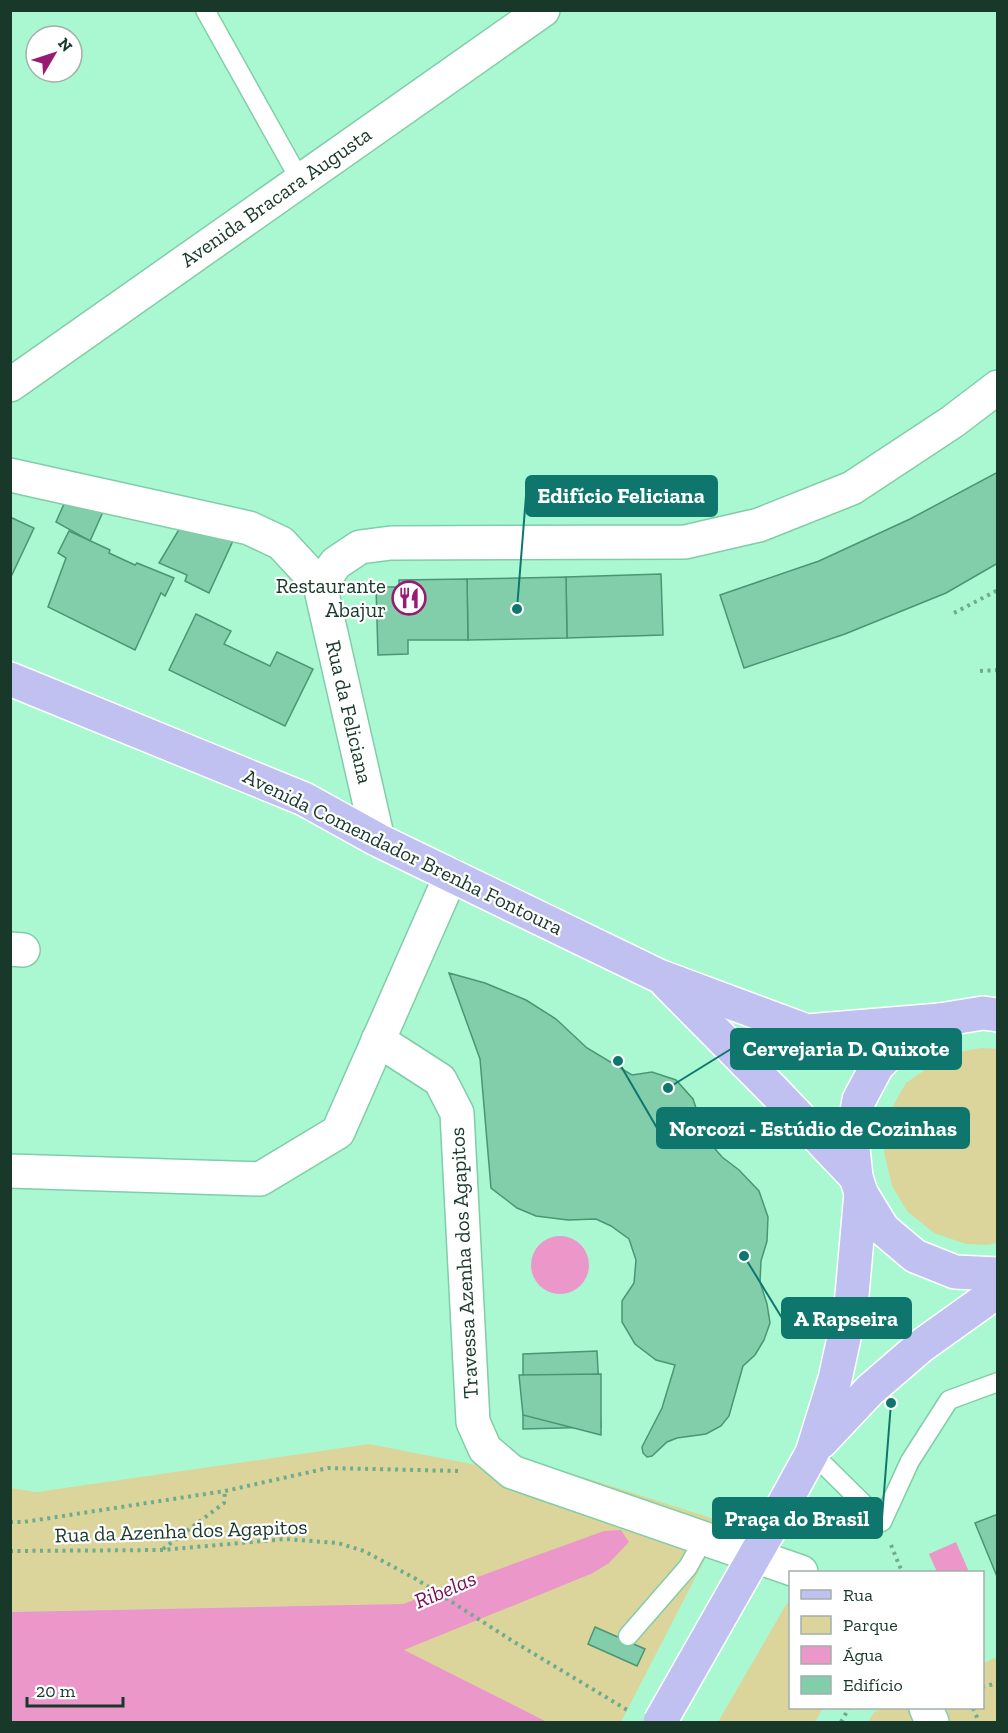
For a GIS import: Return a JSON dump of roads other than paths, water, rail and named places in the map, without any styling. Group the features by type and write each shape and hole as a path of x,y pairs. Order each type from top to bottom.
{"main road":[{"name":"Avenida Comendador Brenha Fontoura","path":"10,679 304,800 378,840 659,976 807,1031 940,1020"},
{"name":"Avenida Comendador Brenha Fontoura","path":"659,976 773,1090 859,1185"},
{"path":"646,1718 779,1513 812,1453 835,1379 850,1306 859,1185 852,1139 859,1100 877,1066 905,1038 940,1020 983,1013 998,1015"},
{"path":"859,1185 883,1229 915,1256 955,1272 998,1274"},
{"path":"812,1453 852,1408 884,1377 921,1346 998,1291"}],"street":[{"name":"Avenida Bracara Augusta","path":"10,385 543,10"},
{"path":"10,475 249,528 281,543 320,585 336,564 360,547 391,543 685,542 759,525 852,488 952,422 998,387"},
{"name":"Rua da Feliciana","path":"320,585 378,840"},
{"path":"10,1171 260,1179 338,1132 451,875"},
{"name":"Travessa Azenha dos Agapitos","path":"378,1040 440,1080 457,1113 473,1422 485,1449 512,1472 712,1543"},
{"path":"712,1543 798,1571"}],"lane":[{"path":"205,10 300,180"},
{"path":"812,1453 882,1522 910,1461 949,1400 998,1382"},
{"path":"628,1635 712,1543"}],"water":[{"path":"560,1236 571,1238 584,1249 589,1265 587,1276 576,1289 560,1294 549,1292 536,1281 531,1265 533,1254 544,1241"},
{"name":"Ribelas","path":"621,1530 629,1542 609,1563 593,1573 404,1650 547,1722 11,1722 11,1612 403,1604 604,1531"},
{"path":"956,1542 969,1571 937,1571 929,1554"}],"place":[{"name":"Restaurante Abajur","path":"409,598"},
{"name":"Edifício Feliciana","path":"517,609"},
{"name":"Norcozi - Estúdio de Cozinhas","path":"618,1061"},
{"name":"Cervejaria D. Quixote","path":"668,1088"},
{"name":"A Rapseira","path":"744,1256"},
{"name":"Praça do Brasil","path":"891,1403"}]}
